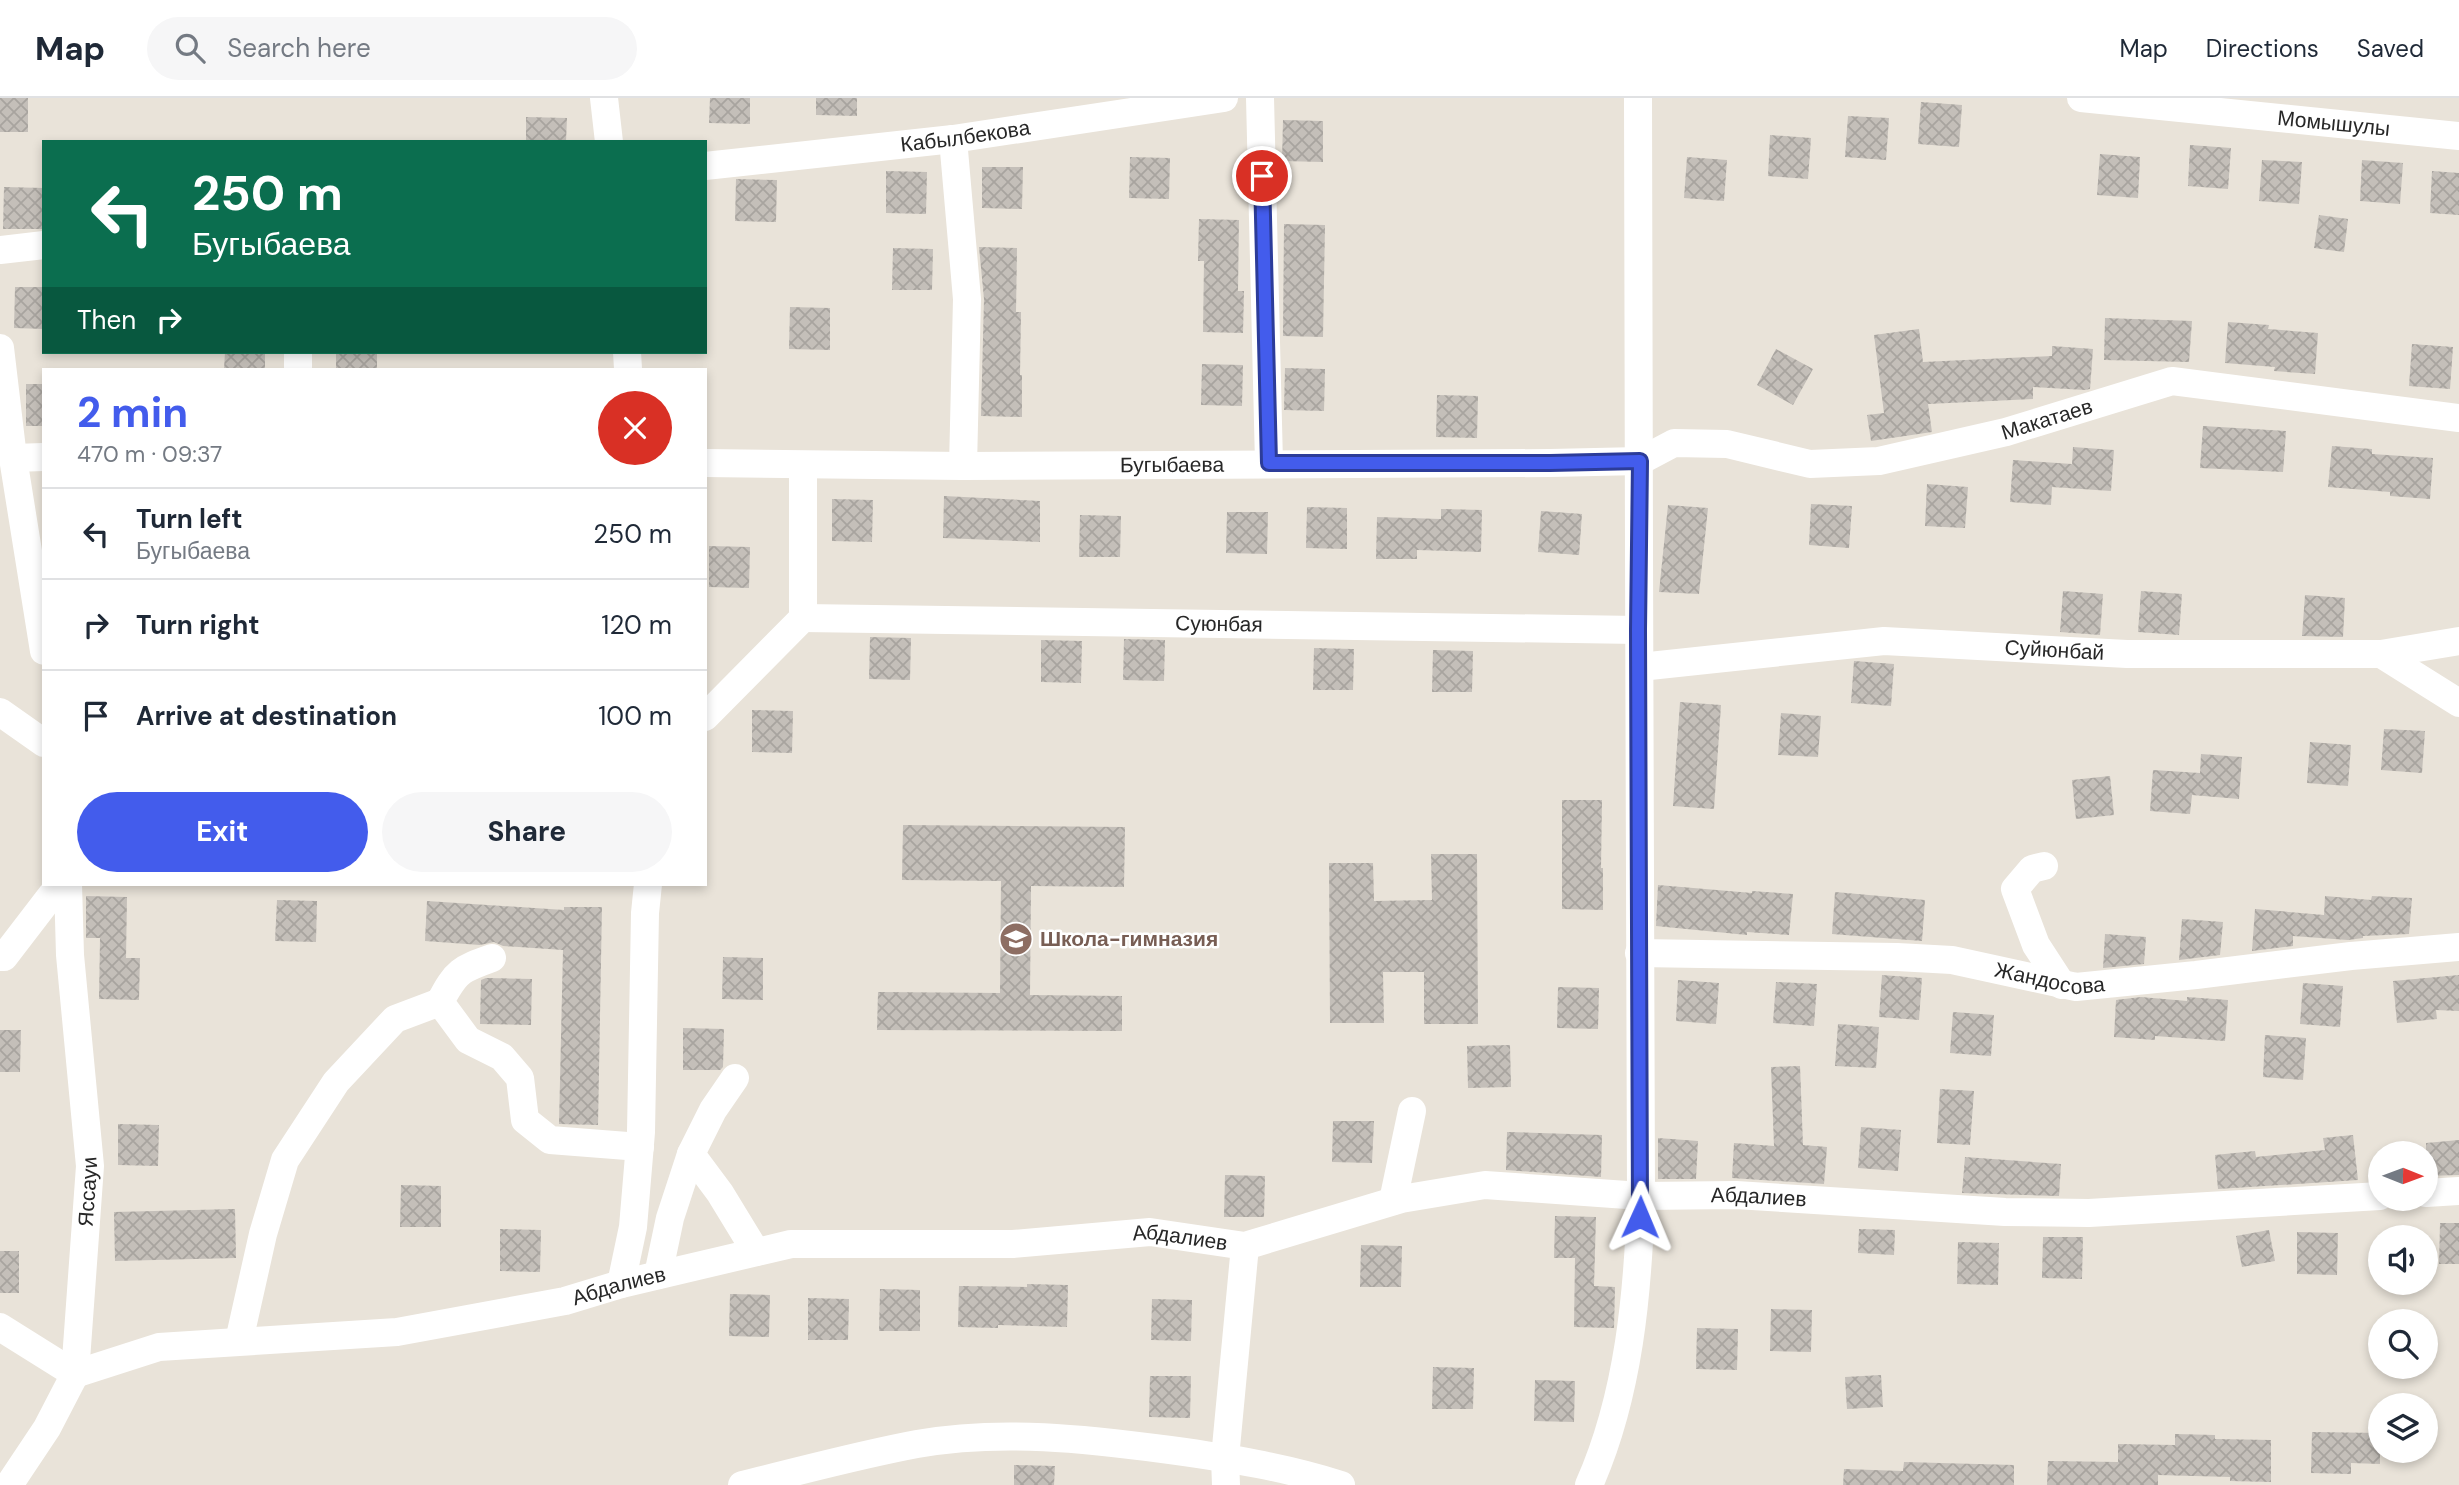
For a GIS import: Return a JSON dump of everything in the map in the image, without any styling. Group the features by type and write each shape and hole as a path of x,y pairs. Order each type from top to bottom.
{"street":[{"path":"604,98 609,140"},
{"name":"Кабылбекова","path":"707,166 953,139 1224,98"},
{"path":"1260,98 1269,463"},
{"path":"1589,1485 1602,1456 1626,1360 1639,1260 1638,98"},
{"name":"Момышулы","path":"2081,98 2459,136"},
{"path":"953,139 967,299 963,466"},
{"path":"0,250 42,245"},
{"path":"0,348 13,458 42,639"},
{"name":"Макатаев","path":"1640,461 1674,443 1727,444 1810,464 1879,461 2006,432 2172,381 2459,418"},
{"path":"13,458 42,457"},
{"name":"Бугыбаева","path":"707,463 963,466 1640,461"},
{"path":"707,712 803,618 803,465"},
{"name":"Суюнбая","path":"803,618 1638,630"},
{"name":"Суйюнбай","path":"1640,667 1884,640 2127,654 2381,654 2459,641"},
{"path":"2381,654 2459,704"},
{"path":"0,712 42,742"},
{"path":"2044,866 2032,869 2015,889 2036,944 2062,985"},
{"path":"0,957 5,957 58,886"},
{"name":"Яссауи","path":"9,1485 47,1427 75,1374 90,1166 70,955 68,886"},
{"path":"621,1284 633,1227 640,1147 648,886"},
{"name":"Жандосова","path":"1639,953 1952,960 2076,987 2459,947"},
{"path":"239,1342 263,1234 285,1160 336,1082 395,1019 440,1002 461,969 492,958"},
{"path":"440,1002 468,1040 502,1057 520,1078 525,1120 550,1140 640,1147"},
{"path":"658,1275 670,1218 691,1154 713,1110 735,1079"},
{"path":"1393,1201 1412,1111"},
{"path":"691,1154 720,1192 756,1252"},
{"name":"Абдалиев","path":"75,1374 159,1347 397,1332 565,1301 621,1284 791,1244 1013,1244 1150,1232 1245,1246 1393,1201 1485,1185 1641,1196 1736,1195 2004,1212 2089,1213 2368,1197"},
{"path":"2438,1192 2459,1191"},
{"path":"1225,1471 1245,1246"},
{"path":"0,1327 75,1374"},
{"path":"742,1485 919,1444 998,1436 1102,1441 1225,1471 1300,1472 1341,1485"}],"building":[{"path":"0,98 28,98 28,132 0,132"},
{"path":"710,98 750,98 750,124 709,123"},
{"path":"816,98 857,98 857,116 816,115"},
{"path":"1921,102 1962,105 1959,147 1918,144"},
{"path":"1848,116 1889,118 1886,160 1845,157"},
{"path":"526,117 567,118 566,140 526,140"},
{"path":"1283,120 1323,121 1323,162 1282,161"},
{"path":"1770,135 1811,138 1808,179 1768,176"},
{"path":"2190,145 2231,148 2228,189 2188,186"},
{"path":"2100,154 2140,157 2138,198 2097,195"},
{"path":"1130,157 1170,158 1169,199 1129,198"},
{"path":"1687,157 1727,160 1724,201 1684,198"},
{"path":"2262,160 2302,162 2299,204 2259,201"},
{"path":"2362,160 2403,163 2400,204 2360,201"},
{"path":"982,167 1023,167 1022,209 982,208"},
{"path":"886,171 927,172 926,214 886,213"},
{"path":"2432,171 2459,173 2459,215 2430,213"},
{"path":"736,179 777,180 776,222 735,221"},
{"path":"4,187 42,188 42,229 3,229"},
{"path":"2319,215 2348,219 2344,252 2314,248"},
{"path":"1199,219 1239,220 1238,291 1244,291 1243,333 1203,332 1204,261 1198,261"},
{"path":"1284,224 1325,225 1323,337 1283,336"},
{"path":"979,247 1017,248 1016,312 1021,312 1022,417 981,416 984,299"},
{"path":"893,248 933,249 932,290 892,290"},
{"path":"15,287 42,287 42,329 14,328"},
{"path":"790,307 830,308 830,350 789,349"},
{"path":"2105,318 2192,321 2189,362 2104,360"},
{"path":"2228,322 2318,333 2315,374 2225,363"},
{"path":"1919,329 1923,362 2052,356 2052,346 2093,349 2090,389 2033,387 2033,399 1928,404 1932,432 1871,441 1867,415 1884,413 1874,335"},
{"path":"2412,344 2453,347 2450,389 2409,386"},
{"path":"1776,349 1813,369 1793,405 1757,385"},
{"path":"225,354 265,354 265,368 224,368"},
{"path":"336,354 377,354 377,368 336,368"},
{"path":"1202,364 1243,365 1242,406 1201,405"},
{"path":"1285,368 1325,369 1324,411 1284,410"},
{"path":"26,384 42,384 42,426 26,426"},
{"path":"1437,395 1478,396 1477,438 1436,437"},
{"path":"2203,426 2286,431 2283,472 2200,468"},
{"path":"2332,446 2372,449 2372,454 2433,458 2430,499 2390,496 2390,492 2328,487"},
{"path":"2073,447 2114,450 2111,491 2052,487 2051,505 2010,502 2013,460 2072,464"},
{"path":"1927,484 1968,487 1965,528 1925,526"},
{"path":"944,496 1040,501 1040,542 943,538"},
{"path":"832,499 873,500 872,542 832,541"},
{"path":"1811,504 1852,506 1849,548 1809,545"},
{"path":"1668,505 1708,508 1699,594 1659,592"},
{"path":"1307,507 1347,508 1347,549 1306,548"},
{"path":"1441,509 1482,510 1481,552 1417,550 1417,559 1376,559 1377,517 1441,519"},
{"path":"1541,511 1582,514 1579,555 1538,552"},
{"path":"1227,512 1268,512 1267,554 1226,553"},
{"path":"1080,515 1121,516 1120,557 1079,557"},
{"path":"709,546 750,547 749,588 709,587"},
{"path":"2063,591 2103,594 2100,635 2060,632"},
{"path":"2141,591 2182,594 2179,635 2138,632"},
{"path":"2305,595 2345,598 2343,637 2302,636"},
{"path":"870,637 911,638 910,680 869,679"},
{"path":"1124,639 1165,640 1164,681 1123,680"},
{"path":"1041,640 1082,641 1081,683 1041,682"},
{"path":"1314,648 1354,649 1353,690 1313,690"},
{"path":"1433,650 1473,651 1472,692 1432,692"},
{"path":"1854,661 1894,664 1891,706 1851,703"},
{"path":"1680,702 1721,705 1714,809 1673,806"},
{"path":"752,710 793,711 792,753 752,752"},
{"path":"1781,713 1821,716 1818,757 1778,755"},
{"path":"2384,729 2425,731 2422,773 2381,770"},
{"path":"2310,742 2351,745 2348,786 2307,783"},
{"path":"2201,754 2242,757 2239,799 2192,795 2190,814 2150,811 2153,770 2200,773"},
{"path":"2110,776 2114,815 2076,819 2072,780"},
{"path":"1562,800 1602,800 1603,910 1562,909"},
{"name":"Школа-гимназия","path":"903,825 1125,827 1124,887 1031,886 1030,995 1122,996 1122,1031 877,1030 878,992 1000,993 1001,881 902,880"},
{"path":"1431,854 1477,854 1478,1024 1424,1024 1424,972 1383,972 1384,1023 1330,1023 1329,863 1373,863 1374,901 1432,900"},
{"path":"1658,885 1793,894 1789,935 1747,932 1747,935 1656,926"},
{"path":"1835,892 1925,900 1922,941 1832,934"},
{"path":"86,896 127,897 126,958 140,958 139,1000 99,999 100,938 86,938"},
{"path":"2325,896 2371,900 2372,896 2412,898 2409,934 2363,936 2348,940 2293,936 2293,946 2252,951 2255,909 2324,915"},
{"path":"277,900 317,901 316,942 275,941"},
{"path":"427,901 564,910 564,907 602,907 598,1125 559,1124 563,950 503,946 494,942 480,945 425,941"},
{"path":"2182,919 2223,922 2220,955 2179,960"},
{"path":"2105,934 2146,937 2144,964 2103,968"},
{"path":"723,957 763,958 763,1000 722,999"},
{"path":"1882,975 1922,978 1919,1020 1879,1017"},
{"path":"2459,975 2459,1011 2436,1010 2437,1019 2397,1023 2393,981"},
{"path":"532,979 531,1025 480,1024 481,980"},
{"path":"1678,980 1719,983 1716,1024 1676,1021"},
{"path":"1776,982 1817,984 1814,1026 1773,1023"},
{"path":"2303,983 2343,986 2340,1027 2300,1024"},
{"path":"1558,987 1599,988 1598,1029 1557,1028"},
{"path":"2141,997 2187,1001 2187,997 2228,1000 2225,1041 2155,1036 2155,1040 2114,1037 2116,1000"},
{"path":"1953,1012 1994,1015 1991,1056 1950,1053"},
{"path":"1838,1024 1879,1027 1876,1068 1835,1066"},
{"path":"683,1028 724,1029 723,1067 720,1070 683,1070"},
{"path":"0,1030 21,1030 20,1072 0,1072"},
{"path":"2265,1035 2306,1038 2303,1080 2263,1077"},
{"path":"1510,1045 1511,1087 1468,1088 1467,1046"},
{"path":"1800,1066 1803,1145 1827,1147 1824,1184 1732,1178 1734,1143 1774,1146 1771,1067"},
{"path":"1940,1089 1974,1091 1970,1145 1937,1143"},
{"path":"1333,1121 1374,1121 1372,1163 1332,1162"},
{"path":"118,1124 159,1125 158,1166 118,1165"},
{"path":"1861,1127 1901,1130 1898,1171 1858,1168"},
{"path":"1507,1132 1602,1135 1601,1177 1506,1170"},
{"path":"2353,1135 2358,1180 2218,1189 2215,1155 2255,1151 2256,1157 2325,1150 2323,1138"},
{"path":"1658,1138 1698,1141 1696,1179 1658,1179"},
{"path":"2459,1140 2459,1175 2438,1176 2438,1142"},
{"path":"1965,1157 2061,1164 2059,1196 1962,1193"},
{"path":"1225,1175 1265,1176 1264,1217 1224,1217"},
{"path":"401,1185 441,1186 441,1227 400,1227"},
{"path":"235,1209 236,1258 115,1261 114,1212"},
{"path":"1555,1216 1596,1217 1594,1286 1615,1287 1614,1328 1574,1327 1575,1258 1554,1258"},
{"path":"2440,1223 2459,1223 2459,1264 2439,1264"},
{"path":"500,1229 541,1230 540,1272 500,1271"},
{"path":"1859,1229 1895,1230 1894,1255 1858,1253"},
{"path":"2269,1230 2275,1261 2242,1267 2236,1236"},
{"path":"2297,1232 2338,1233 2337,1275 2297,1274"},
{"path":"2043,1237 2083,1237 2082,1279 2042,1278"},
{"path":"1958,1242 1999,1243 1998,1285 1957,1284"},
{"path":"1361,1245 1402,1246 1401,1287 1360,1287"},
{"path":"0,1251 19,1251 19,1293 0,1293"},
{"path":"1027,1284 1068,1285 1067,1327 958,1327 959,1286 1027,1287"},
{"path":"880,1289 920,1290 920,1331 879,1331"},
{"path":"730,1294 770,1295 769,1337 729,1336"},
{"path":"808,1298 849,1299 848,1340 808,1340"},
{"path":"1152,1299 1192,1300 1191,1341 1151,1340"},
{"path":"1771,1309 1812,1310 1811,1352 1770,1351"},
{"path":"1697,1328 1738,1329 1737,1370 1696,1369"},
{"path":"1433,1367 1474,1368 1473,1409 1432,1409"},
{"path":"1881,1375 1883,1407 1847,1409 1845,1377"},
{"path":"1150,1376 1191,1376 1190,1418 1149,1417"},
{"path":"1535,1380 1575,1381 1574,1422 1534,1421"},
{"path":"2312,1432 2368,1433 2368,1463 2380,1464 2351,1463 2351,1474 2311,1473"},
{"path":"2175,1434 2215,1435 2215,1439 2271,1440 2271,1482 2230,1481 2230,1477 2158,1475 2158,1485 2047,1485 2048,1461 2118,1462 2118,1444 2175,1445"},
{"path":"1904,1462 2014,1465 2014,1485 1843,1485 1844,1469 1903,1471"},
{"path":"1014,1465 1055,1466 1054,1485 1014,1485"}],"place":[{"name":"Школа-гимназия","path":"1016,939"}],"route":[{"path":"1262,176 1269,463 1640,461 1640,1217"}]}
